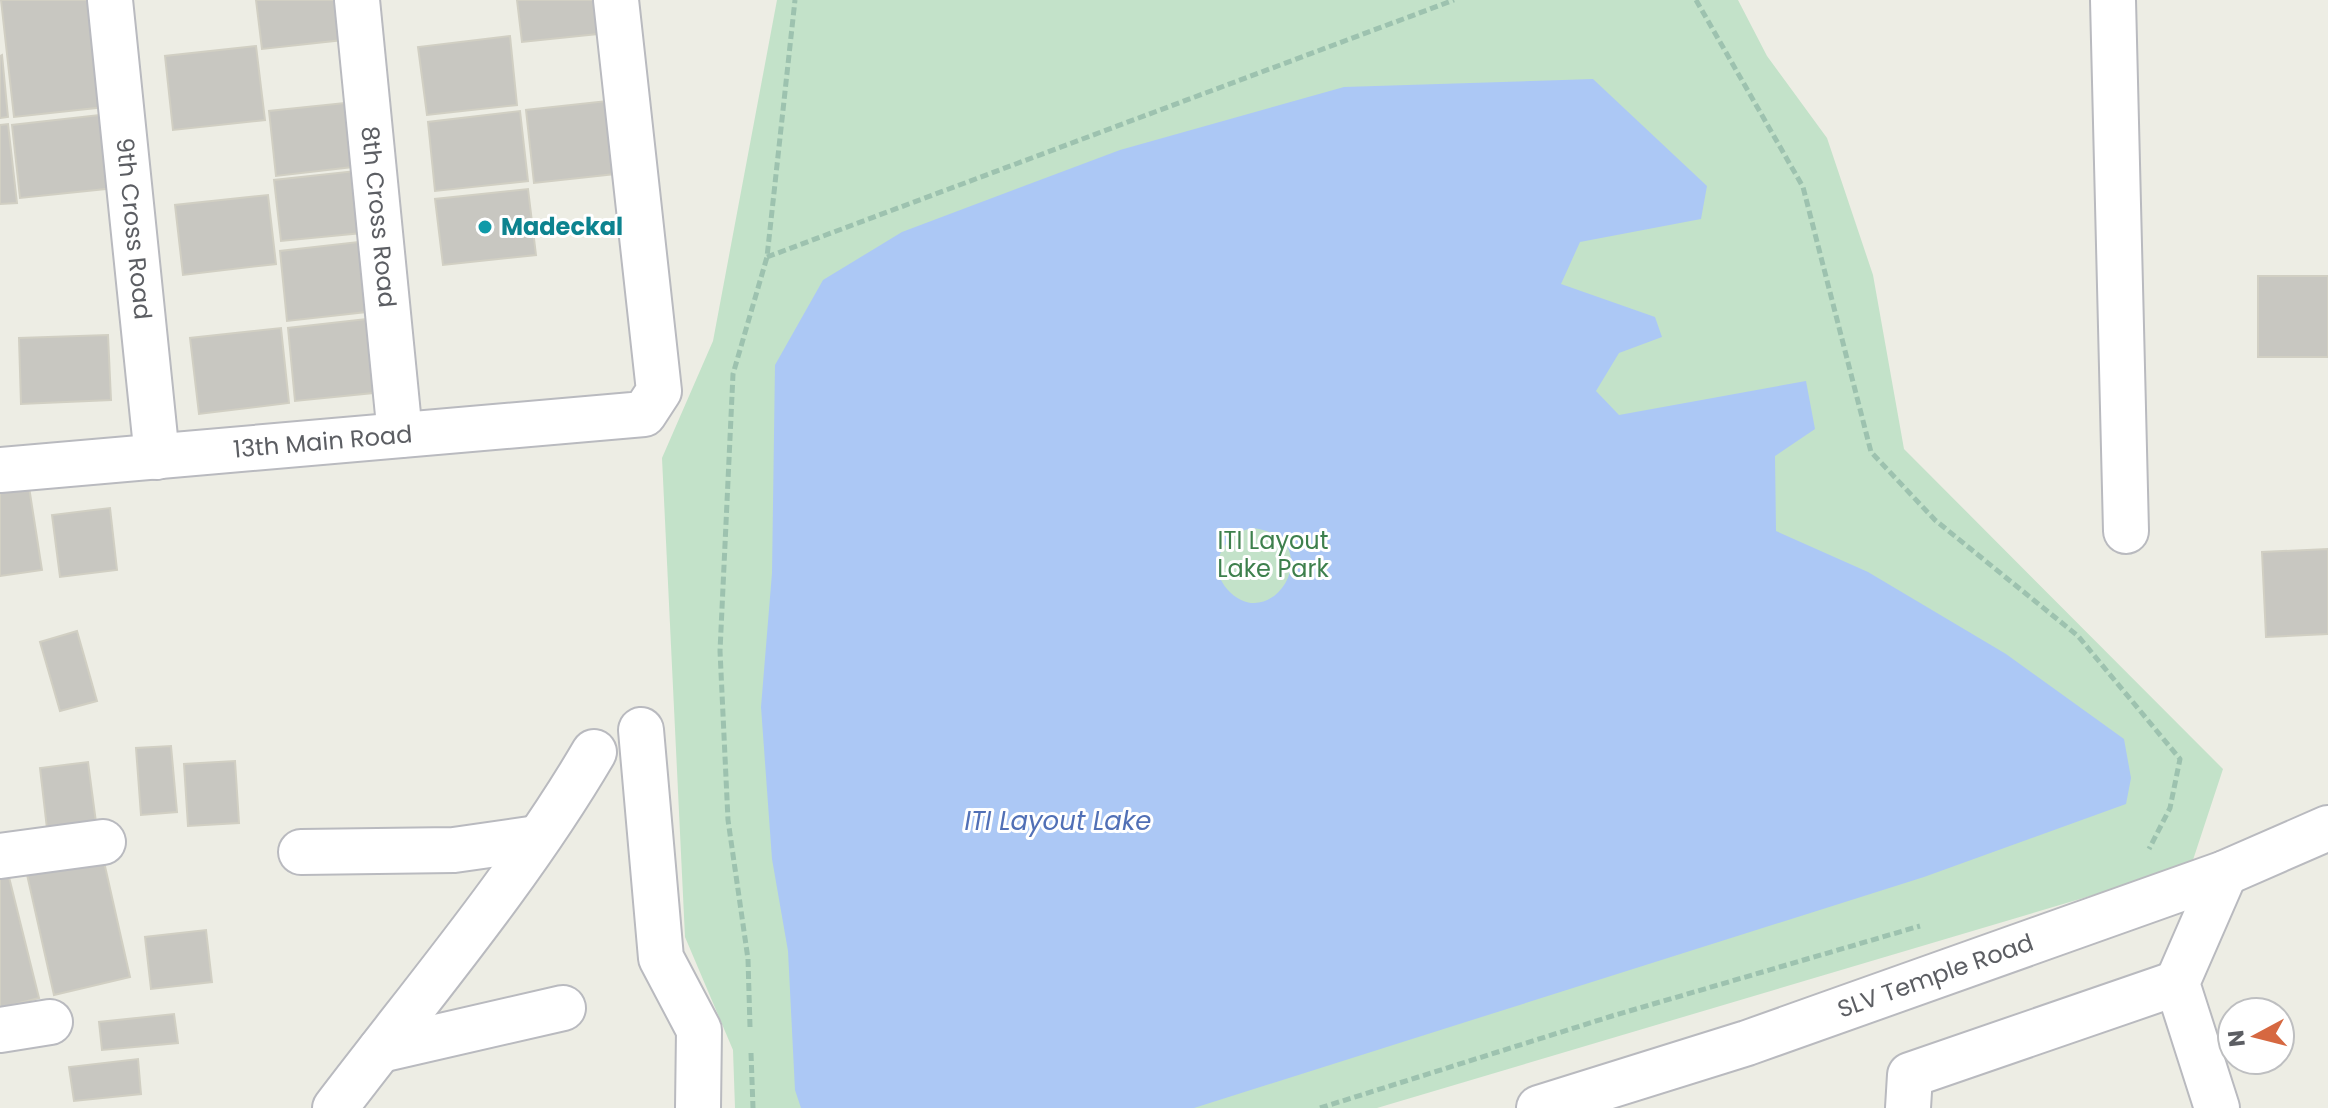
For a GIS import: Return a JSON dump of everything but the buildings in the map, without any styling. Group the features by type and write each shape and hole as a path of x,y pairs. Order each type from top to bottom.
{"street":[{"name":"9th Cross Road","path":"110,0 157,457"},
{"name":"8th Cross Road","path":"357,0 400,435"},
{"name":"13th Main Road","path":"0,470 644,414 659,391 616,0"},
{"path":"2113,0 2126,531"},
{"path":"641,730 661,958 699,1030 698,1108"},
{"path":"335,1108 454,955 594,752"},
{"name":"SLV Temple Road","path":"1539,1108 1747,1043 2225,873 2328,828"},
{"path":"301,852 454,850 537,838"},
{"path":"0,856 103,842"},
{"path":"2217,1108 2177,983 2225,873"},
{"path":"1908,1108 1910,1075 2177,983"},
{"path":"380,1050 563,1008"},
{"path":"0,1030 50,1022"}],"path":[{"path":"750,1032 748,959 728,820 720,651 733,374 767,257 795,0"},
{"path":"767,257 1454,0"},
{"path":"1696,0 1803,187 1871,452 1935,520 2078,636 2180,759 2170,808 2143,861"},
{"path":"1320,1108 1612,1016 1931,923"},
{"path":"751,1046 753,1108"}],"green space":[{"name":"ITI Layout Lake","path":"777,0 1738,0 1767,56 1827,138 1873,275 1904,449 2223,769 2191,866 1377,1108 735,1108 733,1050 685,937 662,458 713,341"}],"water":[{"name":"ITI Layout Lake","path":"1593,79 1707,186 1701,219 1580,242 1561,284 1655,317 1662,337 1619,353 1596,391 1619,415 1806,381 1815,429 1775,456 1776,531 1868,572 2006,654 2124,739 2131,778 2126,804 1924,877 1194,1108 801,1108 795,1090 788,951 772,859 761,707 772,573 775,365 823,280 902,232 1120,150 1344,87","holes":["1252,528 1276,535 1288,548 1291,565 1286,581 1276,594 1261,602 1244,601 1227,589 1221,580 1218,570 1221,552 1242,531"]}],"place":[{"name":"Madeckal","path":"485,227"}],"park label":[{"name":"ITI Layout Lake Park","path":"1273,555"}]}
